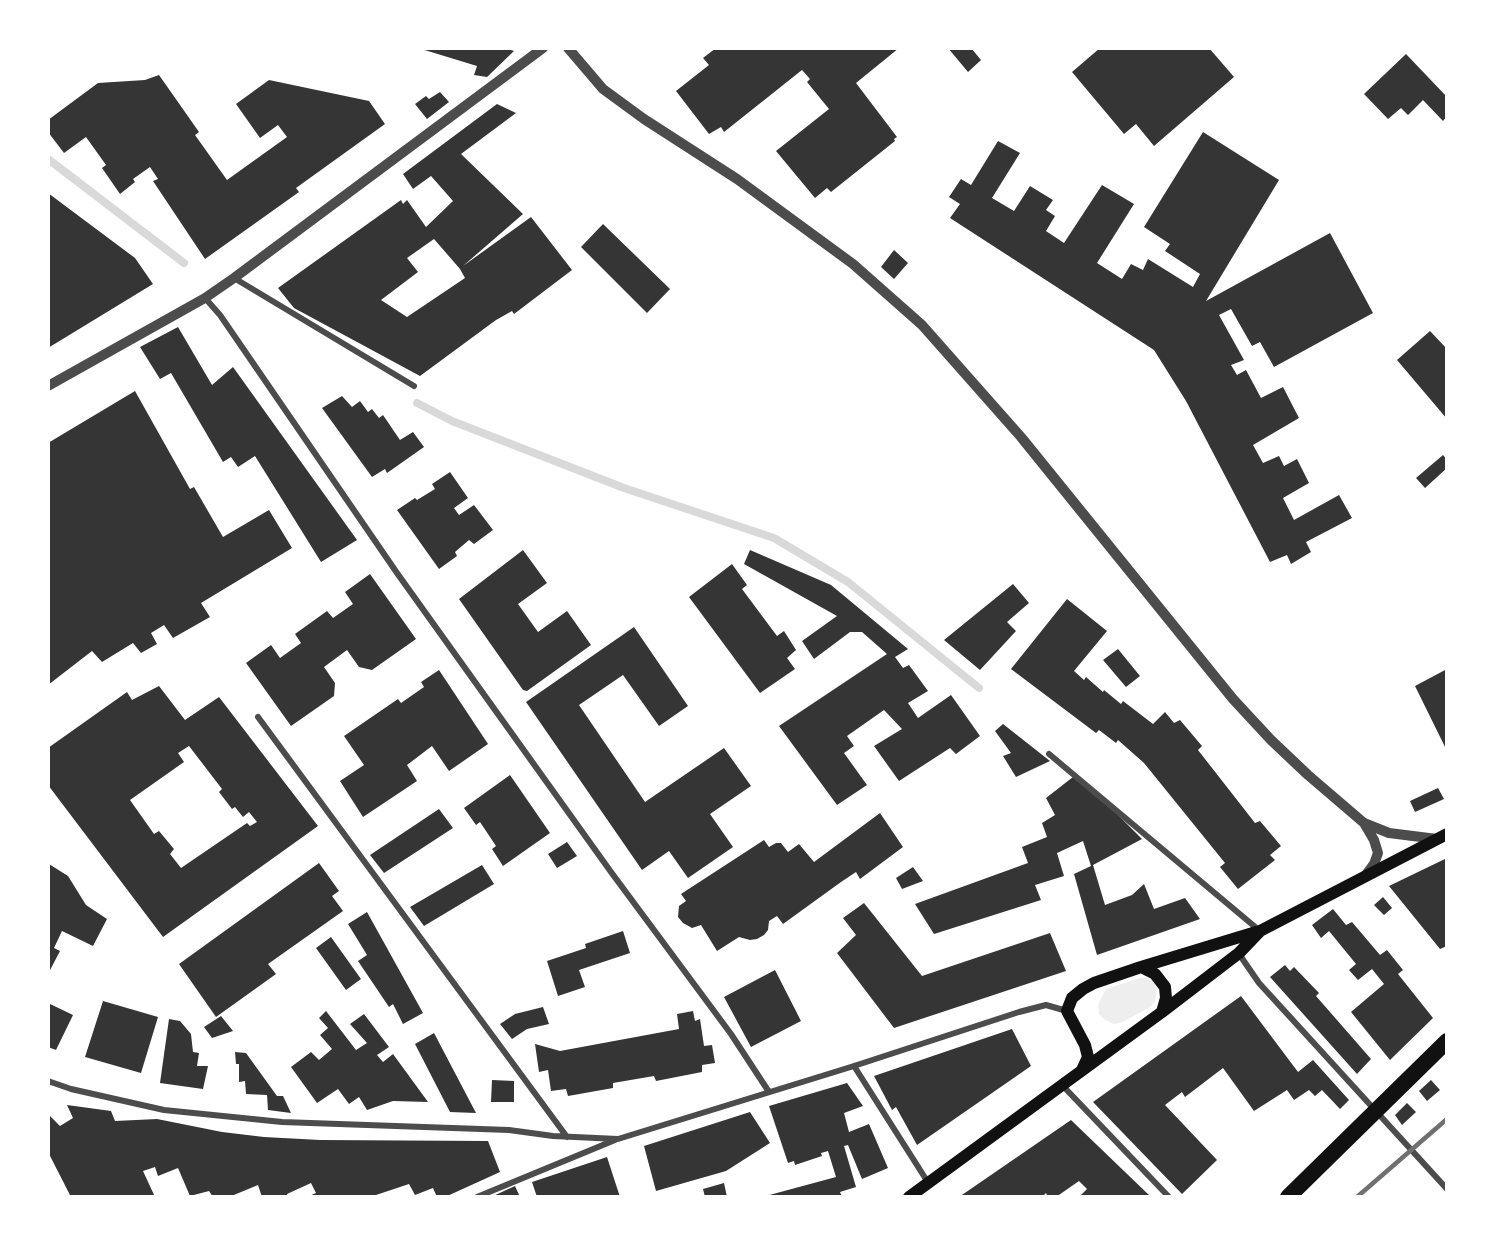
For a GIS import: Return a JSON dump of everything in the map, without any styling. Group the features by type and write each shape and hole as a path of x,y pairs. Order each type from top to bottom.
{"highway":[{"path":"1288,1197 1447,1041"}],"main road":[{"path":"1112,1048 1094,1050 1086,1045 1073,1026 1067,1011 1072,998 1083,989 1141,967 1260,931 1442,837"},
{"path":"909,1197 1162,1012 1239,953 1260,931"},
{"path":"1141,967 1155,974 1165,987 1166,998 1162,1012"},
{"path":"1082,1070 1088,1056 1086,1045"}],"street":[{"path":"48,386 205,298 543,48"},
{"path":"568,48 603,89 644,119 737,179 853,264 922,325 1021,437 1233,699 1308,776 1364,823 1389,833 1442,837"},
{"path":"234,278 414,386"},
{"path":"205,298 220,315 397,573 611,872 731,1034 769,1092"},
{"path":"258,717 567,1137"},
{"path":"1049,754 1260,931"},
{"path":"1364,823 1374,840 1378,853 1374,864 1365,876"},
{"path":"1239,953 1259,983 1447,1190"},
{"path":"477,1197 618,1139 1019,1012 1046,1005 1067,1011"},
{"path":"854,1066 929,1184"},
{"path":"48,1081 71,1089 164,1110 282,1122 509,1130 567,1137 618,1139"},
{"path":"1062,1085 1169,1197"}],"shaded area":[{"path":"1140,978 1148,978 1157,988 1155,1001 1150,1007 1123,1022 1114,1024 1105,1020 1099,1014 1098,1005 1106,989"}],"building":[{"path":"418,48 505,48 514,51 487,77 474,75 477,66"},
{"path":"716,48 899,48 856,83 897,137 895,141 831,192 827,188 815,198 776,151 829,109 807,82 810,79 802,70 724,132 721,127 709,134 676,91 709,65 703,58"},
{"path":"948,48 971,48 981,60 968,72"},
{"path":"1100,48 1209,48 1234,77 1154,146 1136,124 1124,134 1072,72"},
{"path":"1406,54 1447,97 1447,116 1443,121 1423,100 1408,115 1401,108 1388,119 1364,94"},
{"path":"159,75 199,132 195,135 227,180 287,137 278,125 260,138 236,104 269,80 369,101 385,124 296,188 299,192 205,259 153,181 158,179 150,167 133,179 135,182 120,194 102,168 106,165 86,137 64,153 48,132 48,120 98,83 145,80"},
{"path":"440,92 449,102 427,119 415,104 426,96 429,99"},
{"path":"497,104 516,113 461,154 523,214 463,266 531,217 572,270 514,314 512,311 496,320 420,376 294,308 278,288 401,200 403,204 407,200 426,227 453,201 431,176 413,189 403,174","holes":["434,239 465,278 407,317 381,300 418,272 407,258"]},
{"path":"1203,132 1279,180 1206,301 1330,233 1373,313 1274,367 1260,342 1252,346 1231,309 1219,315 1244,360 1231,365 1237,375 1246,370 1261,398 1283,387 1299,418 1253,445 1263,463 1279,456 1284,466 1297,459 1309,483 1283,498 1294,520 1339,495 1352,518 1306,542 1311,552 1291,564 1287,555 1270,562 1186,401 1154,350 950,218 960,204 949,197 961,179 971,185 998,141 1020,153 992,198 1014,211 1030,186 1053,200 1046,210 1055,216 1046,231 1064,243 1102,185 1134,204 1097,263 1122,279 1131,264 1143,270 1148,259 1193,287 1200,274 1165,251 1170,244 1144,227"},
{"path":"48,193 135,258 153,284 48,348"},
{"path":"603,224 670,289 647,313 581,247"},
{"path":"894,250 908,263 894,279 881,267"},
{"path":"178,327 212,385 233,367 357,540 321,562 255,456 238,467 231,457 223,462 171,373 160,379 140,347"},
{"path":"1430,331 1447,349 1447,419 1397,360"},
{"path":"135,391 190,489 194,487 223,537 269,510 292,548 201,603 210,617 173,638 164,625 151,633 157,644 141,653 133,643 102,662 92,651 48,685 48,443"},
{"path":"342,396 352,407 360,401 368,412 372,409 379,418 383,415 400,440 413,432 424,447 387,473 385,469 372,477 322,408"},
{"path":"1443,455 1447,460 1447,468 1425,488 1416,478"},
{"path":"450,472 468,498 454,508 459,515 474,505 493,530 474,544 469,540 455,552 457,556 439,569 397,510 435,489 432,484"},
{"path":"523,550 547,583 518,604 538,632 567,611 591,645 527,691 523,690 459,599"},
{"path":"750,550 831,585 908,649 895,657 903,668 909,665 928,691 908,703 918,718 951,695 980,736 956,754 950,748 899,781 874,746 902,729 884,710 847,736 854,746 844,753 867,785 837,805 779,726 887,654 862,632 850,632 814,659 802,641 837,616 744,564"},
{"path":"732,564 747,585 742,589 777,636 784,631 796,650 787,658 795,669 760,693 689,597"},
{"path":"370,574 416,639 372,670 359,667 347,650 324,667 335,683 334,696 291,726 246,663 271,645 280,658 301,643 295,634 327,611 333,618 353,604 345,592"},
{"path":"1013,584 1029,603 1007,622 1016,631 980,670 944,640"},
{"path":"1067,599 1107,631 1074,671 1084,680 1086,677 1121,704 1123,701 1153,724 1165,712 1174,723 1180,720 1202,746 1198,750 1255,823 1260,821 1281,846 1270,855 1275,860 1238,889 1220,867 1225,863 1144,763 1118,740 1116,743 1099,730 1096,733 1011,669"},
{"path":"634,627 688,706 659,726 623,675 579,705 645,802 724,748 751,786 710,814 733,847 688,878 669,851 642,870 526,702"},
{"path":"1118,649 1140,676 1126,687 1103,660"},
{"path":"1447,669 1447,751 1415,686"},
{"path":"439,670 488,744 449,771 432,746 407,765 417,781 363,817 340,781 364,765 344,736 398,699 401,703 424,687 421,682"},
{"path":"159,686 185,720 219,697 318,826 163,937 48,785 48,748 127,692 132,700","holes":["189,746 222,789 219,792 232,809 235,807 243,817 249,812 257,822 250,826 247,823 181,868 170,854 174,849 159,831 154,834 130,800 184,762 178,753"]},
{"path":"1003,724 1050,761 1016,777 1003,756 1011,753 995,731"},
{"path":"510,775 550,833 503,866 492,849 496,846 480,822 476,825 464,808"},
{"path":"1073,777 1116,813 1142,839 1093,865 1105,905 1132,895 1144,884 1154,909 1185,898 1200,919 1097,955 1074,874 1091,866 1083,841 1057,853 1064,876 1035,885 1041,900 934,934 915,904 1028,863 1022,847 1047,837 1042,823 1055,815 1046,798"},
{"path":"1438,788 1444,799 1415,812 1410,801"},
{"path":"439,809 453,828 384,873 370,855"},
{"path":"880,813 903,847 860,879 856,872 783,924 777,916 769,921 768,930 757,939 739,937 717,951 701,925 692,928 678,917 679,906 686,901 681,894 764,840 769,847 781,843 788,852 799,844 814,862"},
{"path":"567,842 577,856 557,868 548,854"},
{"path":"1447,858 1447,946 1440,949 1389,886"},
{"path":"319,863 339,891 332,896 343,911 268,964 276,974 216,1017 179,964"},
{"path":"49,864 68,876 86,905 107,919 93,946 62,931 54,948 60,951 48,974"},
{"path":"482,865 494,884 424,926 410,907"},
{"path":"913,867 923,881 902,889 896,878"},
{"path":"1383,897 1392,908 1384,915 1374,905"},
{"path":"864,903 922,976 1050,933 1066,971 894,1028 837,953 856,935 843,918"},
{"path":"1333,909 1346,925 1352,922 1380,955 1387,950 1403,970 1398,974 1433,1018 1390,1060 1351,1012 1384,984 1372,969 1358,980 1349,970 1356,964 1329,931 1321,938 1312,925"},
{"path":"367,912 423,1013 403,1024 393,1004 389,1007 358,961 367,955 348,924"},
{"path":"623,931 630,953 579,970 585,987 558,996 547,961 586,948 585,944"},
{"path":"331,937 361,979 346,990 316,948"},
{"path":"1285,965 1290,971 1294,967 1319,993 1316,996 1371,1059 1357,1074 1270,977"},
{"path":"775,970 801,1021 751,1047 724,997"},
{"path":"1241,996 1298,1072 1313,1060 1349,1100 1340,1109 1322,1090 1315,1096 1309,1090 1294,1100 1287,1090 1254,1111 1223,1068 1185,1097 1182,1092 1165,1105 1217,1160 1182,1194 1093,1102"},
{"path":"103,1001 158,1017 141,1073 85,1057"},
{"path":"48,1003 73,1015 56,1050 48,1047"},
{"path":"543,1007 549,1024 527,1029 512,1039 500,1024 515,1014"},
{"path":"326,1011 356,1050 367,1043 350,1024 364,1014 389,1047 377,1055 383,1062 393,1054 428,1102 393,1101 367,1110 359,1097 349,1104 338,1089 317,1103 291,1067 311,1052 319,1060 332,1049 320,1035 328,1028 319,1018"},
{"path":"693,1011 695,1021 700,1019 704,1046 712,1045 715,1063 702,1065 702,1072 656,1081 654,1076 613,1083 613,1088 568,1096 566,1089 551,1091 548,1070 539,1072 535,1044 560,1051 679,1029 677,1014"},
{"path":"221,1016 233,1031 212,1038 204,1027"},
{"path":"169,1019 180,1021 191,1034 193,1052 199,1053 197,1066 208,1066 203,1089 160,1083"},
{"path":"1012,1029 1031,1066 917,1145 896,1107 892,1110 874,1076"},
{"path":"434,1033 476,1113 450,1112 415,1044"},
{"path":"235,1052 246,1053 277,1096 283,1096 291,1113 268,1110 267,1095 246,1094 245,1081 239,1082 239,1064 236,1064"},
{"path":"492,1080 514,1081 514,1102 491,1102"},
{"path":"1431,1080 1440,1090 1427,1101 1419,1091"},
{"path":"847,1083 863,1106 844,1113 849,1132 869,1124 888,1168 862,1179 848,1145 844,1146 856,1187 840,1192 842,1197 762,1197 836,1177 828,1151 821,1153 822,1156 795,1165 794,1161 788,1163 769,1106"},
{"path":"1407,1103 1416,1112 1402,1125 1395,1115"},
{"path":"67,1105 111,1111 115,1121 157,1119 222,1132 264,1137 320,1140 488,1141 500,1172 445,1197 437,1197 433,1188 415,1195 409,1184 370,1197 307,1197 316,1193 311,1183 287,1194 288,1197 262,1197 258,1185 229,1197 213,1197 209,1191 190,1196 178,1168 158,1176 155,1167 143,1171 155,1197 71,1197 48,1152 48,1114 60,1126 73,1118"},
{"path":"750,1112 770,1143 726,1171 656,1191 644,1146"},
{"path":"1071,1120 1151,1197 1079,1197 1087,1189 1079,1181 1056,1197 1048,1197 1046,1193 1042,1197 959,1197"},
{"path":"607,1157 620,1197 537,1197 532,1182"},
{"path":"724,1183 727,1197 705,1197 703,1189"},
{"path":"515,1186 520,1197 491,1197"}],"waterway":[{"path":"48,159 184,263"},
{"path":"417,403 452,421 624,488 774,538 848,582 979,688"}],"railway":[{"path":"1357,1197 1447,1119"}]}
